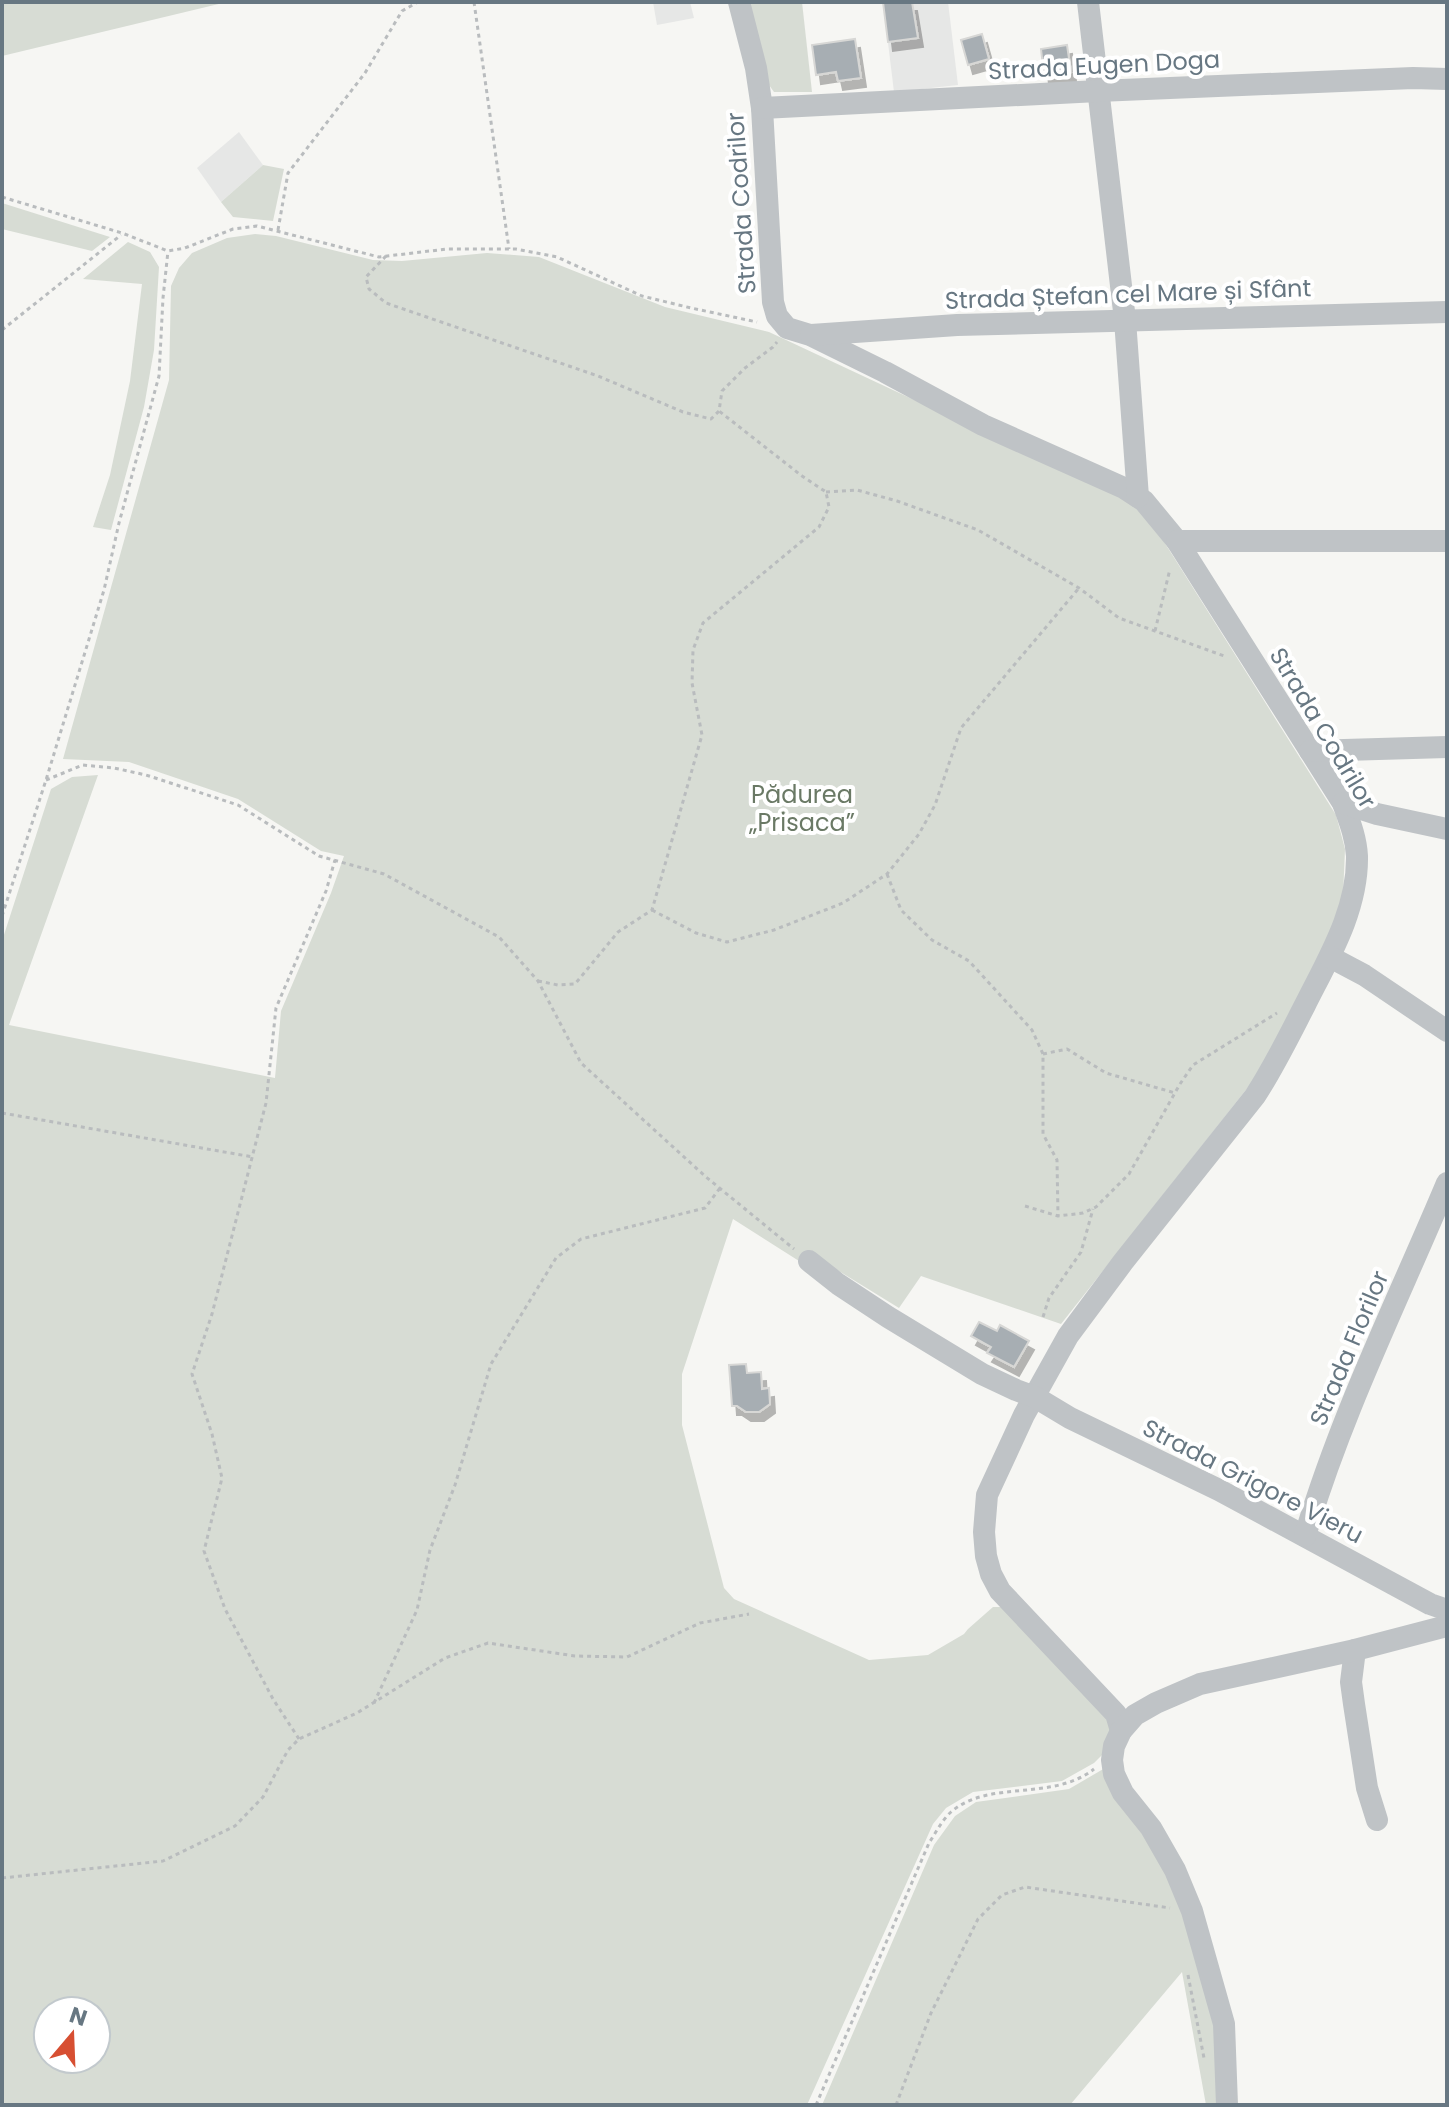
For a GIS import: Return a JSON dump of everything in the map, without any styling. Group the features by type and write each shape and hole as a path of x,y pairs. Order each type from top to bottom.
{"street":[{"name":"Strada Codrilor","path":"739,2 756,68 762,108 773,302 777,316 787,328 810,335 983,425 1124,488 1144,501 1177,541 1343,803 1353,828 1357,855 1347,913 1330,957 1271,1072 1068,1336 1024,1415 987,1495 986,1556 1000,1591 1116,1714 1121,1731"},
{"path":"1088,2 1125,320 1138,497"},
{"name":"Strada Eugen Doga","path":"762,108 1098,91 1447,79"},
{"name":"Strada Ștefan cel Mare și Sfânt","path":"810,335 957,325 1447,312"},
{"path":"1177,541 1447,541"},
{"path":"1310,751 1447,747"},
{"path":"1343,803 1377,814 1447,829"},
{"path":"1330,957 1364,975 1447,1031"},
{"name":"Strada Florilor","path":"1305,1536 1355,1396 1447,1183"},
{"name":"Strada Grigore Vieru","path":"809,1261 875,1309 968,1366 1219,1490 1430,1604 1447,1610"},
{"path":"1227,2105 1224,2024 1192,1911 1175,1870 1151,1828 1123,1793 1114,1774 1114,1746 1121,1731 1135,1715 1200,1684 1447,1626"},
{"path":"1355,1650 1351,1682 1367,1788 1377,1820"}],"path":[{"path":"278,230 288,173 365,73 402,11 418,2"},
{"path":"474,2 509,249"},
{"path":"2,197 122,233 168,251 185,248 233,229 257,226 379,257 386,256 447,249 509,249 557,257 642,296 787,328 773,347 722,391 719,411 711,419 683,412 598,376 386,303 369,289 366,277 386,256"},
{"path":"2,330 122,233"},
{"path":"2,916 104,590 159,376 168,251"},
{"path":"719,411 826,492 857,490 978,530 1079,588 1119,618 1228,657"},
{"path":"538,981 575,984 618,932 652,910 702,735 692,683 693,650 703,623 819,527 829,507 826,492"},
{"path":"1155,631 1177,541"},
{"path":"652,910 696,933 727,942 774,930 843,903 887,874 919,834 935,805 961,728 1079,588"},
{"path":"46,780 83,765 114,768 146,775 238,805 319,856 384,874 499,937 538,981 581,1063 720,1188 809,1261"},
{"path":"299,1739 273,1699 225,1609 204,1551 222,1478 212,1434 192,1374 212,1314 266,1103 276,1008 326,891 335,860"},
{"path":"887,874 901,910 932,940 969,961 1032,1030 1043,1054 1043,1134 1057,1160 1058,1216"},
{"path":"1025,1206 1058,1216 1093,1209 1129,1174 1193,1065 1285,1009"},
{"path":"1043,1054 1067,1049 1106,1073 1175,1093"},
{"path":"2,1113 253,1157"},
{"path":"374,1703 417,1610 430,1550 455,1485 491,1364 556,1258 581,1239 705,1208 720,1188"},
{"path":"1043,1317 1049,1298 1081,1252 1093,1209"},
{"path":"2,1878 163,1861 235,1826 263,1797 288,1750 299,1739 357,1713 445,1658 488,1643 575,1656 627,1657 700,1623 749,1614"},
{"path":"816,2105 929,1843 949,1813 973,1798 1062,1786 1086,1775 1113,1754"},
{"path":"896,2105 931,2013 978,1919 1002,1895 1025,1887 1171,1908"},
{"path":"1187,1968 1206,2068"}],"shaded area":[{"path":"653,2 690,2 694,18 657,25"},
{"path":"883,2 948,2 958,85 894,92"},
{"path":"239,132 263,165 221,202 197,168"}],"green space":[{"path":"2,2 227,2 2,56"},
{"path":"747,2 802,2 812,92 774,92 764,78"},
{"path":"263,165 284,169 273,221 233,217 221,202"},
{"path":"2,203 110,237 92,251 2,229"},
{"name":"Pădurea „Prisaca”","path":"255,234 276,236 373,260 402,261 487,253 539,257 665,307 769,332 1139,505 1336,815 1345,849 1343,896 1325,952 1268,1062 1061,1324 921,1276 899,1308 808,1252 799,1261 733,1219 682,1374 682,1425 724,1588 734,1599 869,1660 928,1655 964,1634 993,1607 1009,1607 1111,1723 1107,1750 1094,1763 1062,1781 973,1792 946,1808 933,1824 807,2105 2,2105 2,941 51,789 72,777 98,775 9,1025 275,1078 281,1011 344,856 321,851 238,799 129,762 63,759 169,380 171,286 179,268 192,253 227,238"},
{"path":"128,242 150,252 159,267 154,350 144,407 111,530 93,527 110,475 130,381 142,284 83,279"},
{"path":"1105,1768 1181,1892 1217,2021 1223,2105 1206,2105 1182,1972 1070,2105 822,2105 934,1845 955,1816 976,1802 1069,1789"}],"building":[{"path":"883,2 912,2 918,38 888,42"},
{"path":"982,34 989,59 968,65 961,40"},
{"path":"855,39 861,78 838,81 836,72 816,75 812,45"},
{"path":"1067,45 1071,72 1044,75 1041,49"},
{"path":"979,1322 997,1331 1000,1325 1029,1341 1014,1367 987,1353 991,1347 971,1336"},
{"path":"746,1364 747,1373 761,1372 762,1389 769,1388 770,1404 759,1412 746,1412 732,1406 729,1365"}]}
